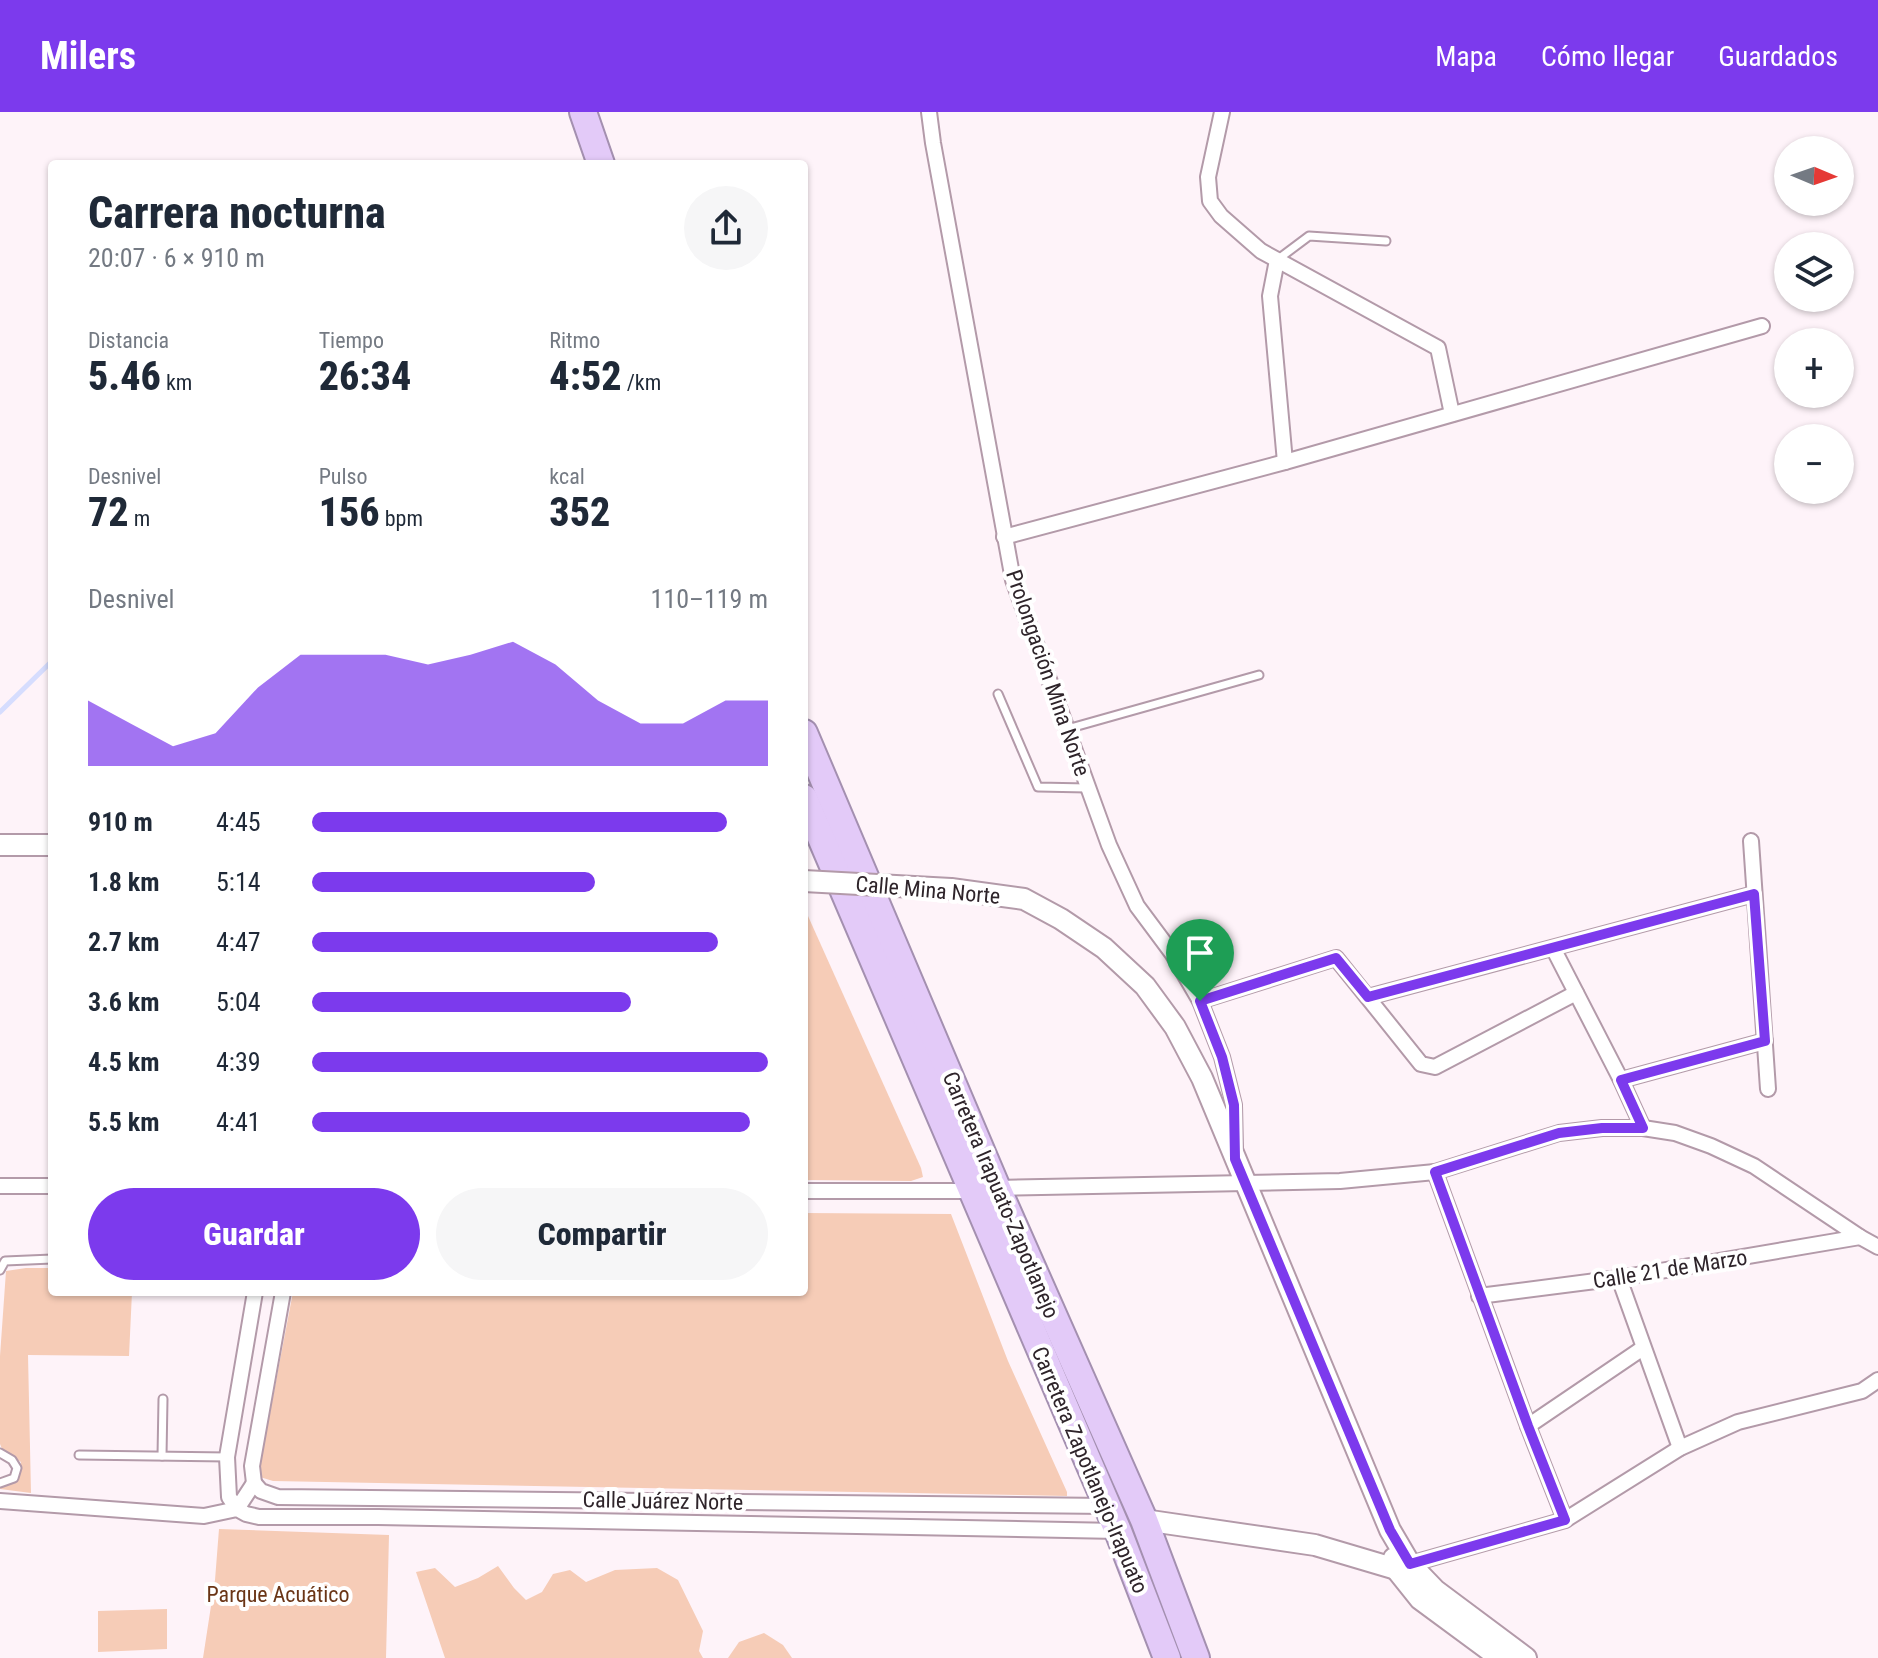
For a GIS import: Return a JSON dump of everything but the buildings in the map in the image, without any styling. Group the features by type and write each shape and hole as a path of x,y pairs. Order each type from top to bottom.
{"highway":[{"path":"580,113 583,160"},
{"path":"580,113 599,160"},
{"name":"Carretera Irapuato-Zapotlanejo","path":"808,743 985,1189 1144,1520 1196,1658"},
{"name":"Carretera Zapotlanejo-Irapuato","path":"808,807 985,1189 1167,1658"}],"street":[{"name":"Prolongación Mina Norte","path":"929,112 1013,580 1109,845 1137,906 1172,953 1200,1001 1222,1057 1234,1105 1235,1159"},
{"path":"1222,112 1208,177 1210,201 1221,216 1261,251 1438,348 1452,414"},
{"path":"1277,260 1270,296 1285,462"},
{"path":"1004,537 1285,462 1762,326"},
{"path":"1751,841 1768,1089"},
{"path":"0,845 48,845"},
{"name":"Calle Mina Norte","path":"808,881 951,889 1024,899 1104,948 1145,986 1175,1027 1202,1078 1403,1567 1420,1599 1498,1650 1526,1658"},
{"path":"1368,997 1754,894"},
{"path":"1553,948 1643,1128"},
{"path":"1200,1001 1336,958 1421,1064 1435,1067 1576,993"},
{"path":"1621,1080 1765,1041"},
{"path":"808,1191 1340,1181 1435,1172 1559,1133 1602,1128 1643,1128 1675,1133 1754,1166 1878,1247"},
{"path":"1435,1172 1565,1520"},
{"path":"0,1186 48,1186"},
{"name":"Calle 21 de Marzo","path":"1479,1296 1619,1278 1860,1237"},
{"path":"1619,1278 1680,1448"},
{"path":"254,1296 227,1457 229,1497 237,1509 254,1483 252,1466 282,1296"},
{"path":"1528,1426 1643,1348"},
{"path":"1144,1520 1315,1545 1403,1567 1565,1520 1680,1448 1738,1422 1862,1391 1878,1380"},
{"name":"Calle Juárez Norte","path":"254,1483 261,1491 278,1497 1107,1506"},
{"name":"Calle Juárez Norte","path":"0,1501 204,1516 237,1509 259,1517 1118,1531"},
{"path":"830,1526 831,1503"}],"lane":[{"path":"1277,260 1309,236 1386,241"},
{"path":"1067,729 1259,675"},
{"path":"998,694 1038,787 1088,788"},
{"path":"0,1270 5,1261 48,1259"},
{"path":"162,1456 163,1399"},
{"path":"0,1453 12,1460 17,1468 14,1478 0,1483"},
{"path":"79,1455 227,1457"}],"green space":[{"path":"808,916 921,1168 923,1177 911,1181 808,1180"},
{"path":"808,1213 951,1214 1008,1361 1067,1496 273,1481 260,1477 292,1296 808,1296"},
{"path":"48,1268 48,1296 132,1296 129,1356 28,1355 31,1493 0,1489 19,1479 21,1462 2,1449 0,1444 0,1356 6,1271"},
{"name":"Parque Acuático","path":"219,1529 389,1535 386,1658 203,1658"},
{"path":"498,1566 526,1600 542,1592 553,1574 570,1570 586,1582 615,1570 657,1568 678,1580 703,1631 699,1651 703,1658 445,1658 416,1572 435,1568 455,1587"},
{"path":"167,1609 167,1649 98,1652 98,1611"},
{"path":"764,1633 783,1645 792,1658 728,1658 739,1642"}],"waterway":[{"path":"0,712 48,665"}],"route":[{"path":"1754,894 1765,1041 1621,1080 1643,1128 1602,1128 1559,1133 1435,1172 1565,1520 1410,1564 1390,1530 1235,1159 1234,1105 1222,1057 1200,1001 1336,958 1368,997 1754,894"}]}
